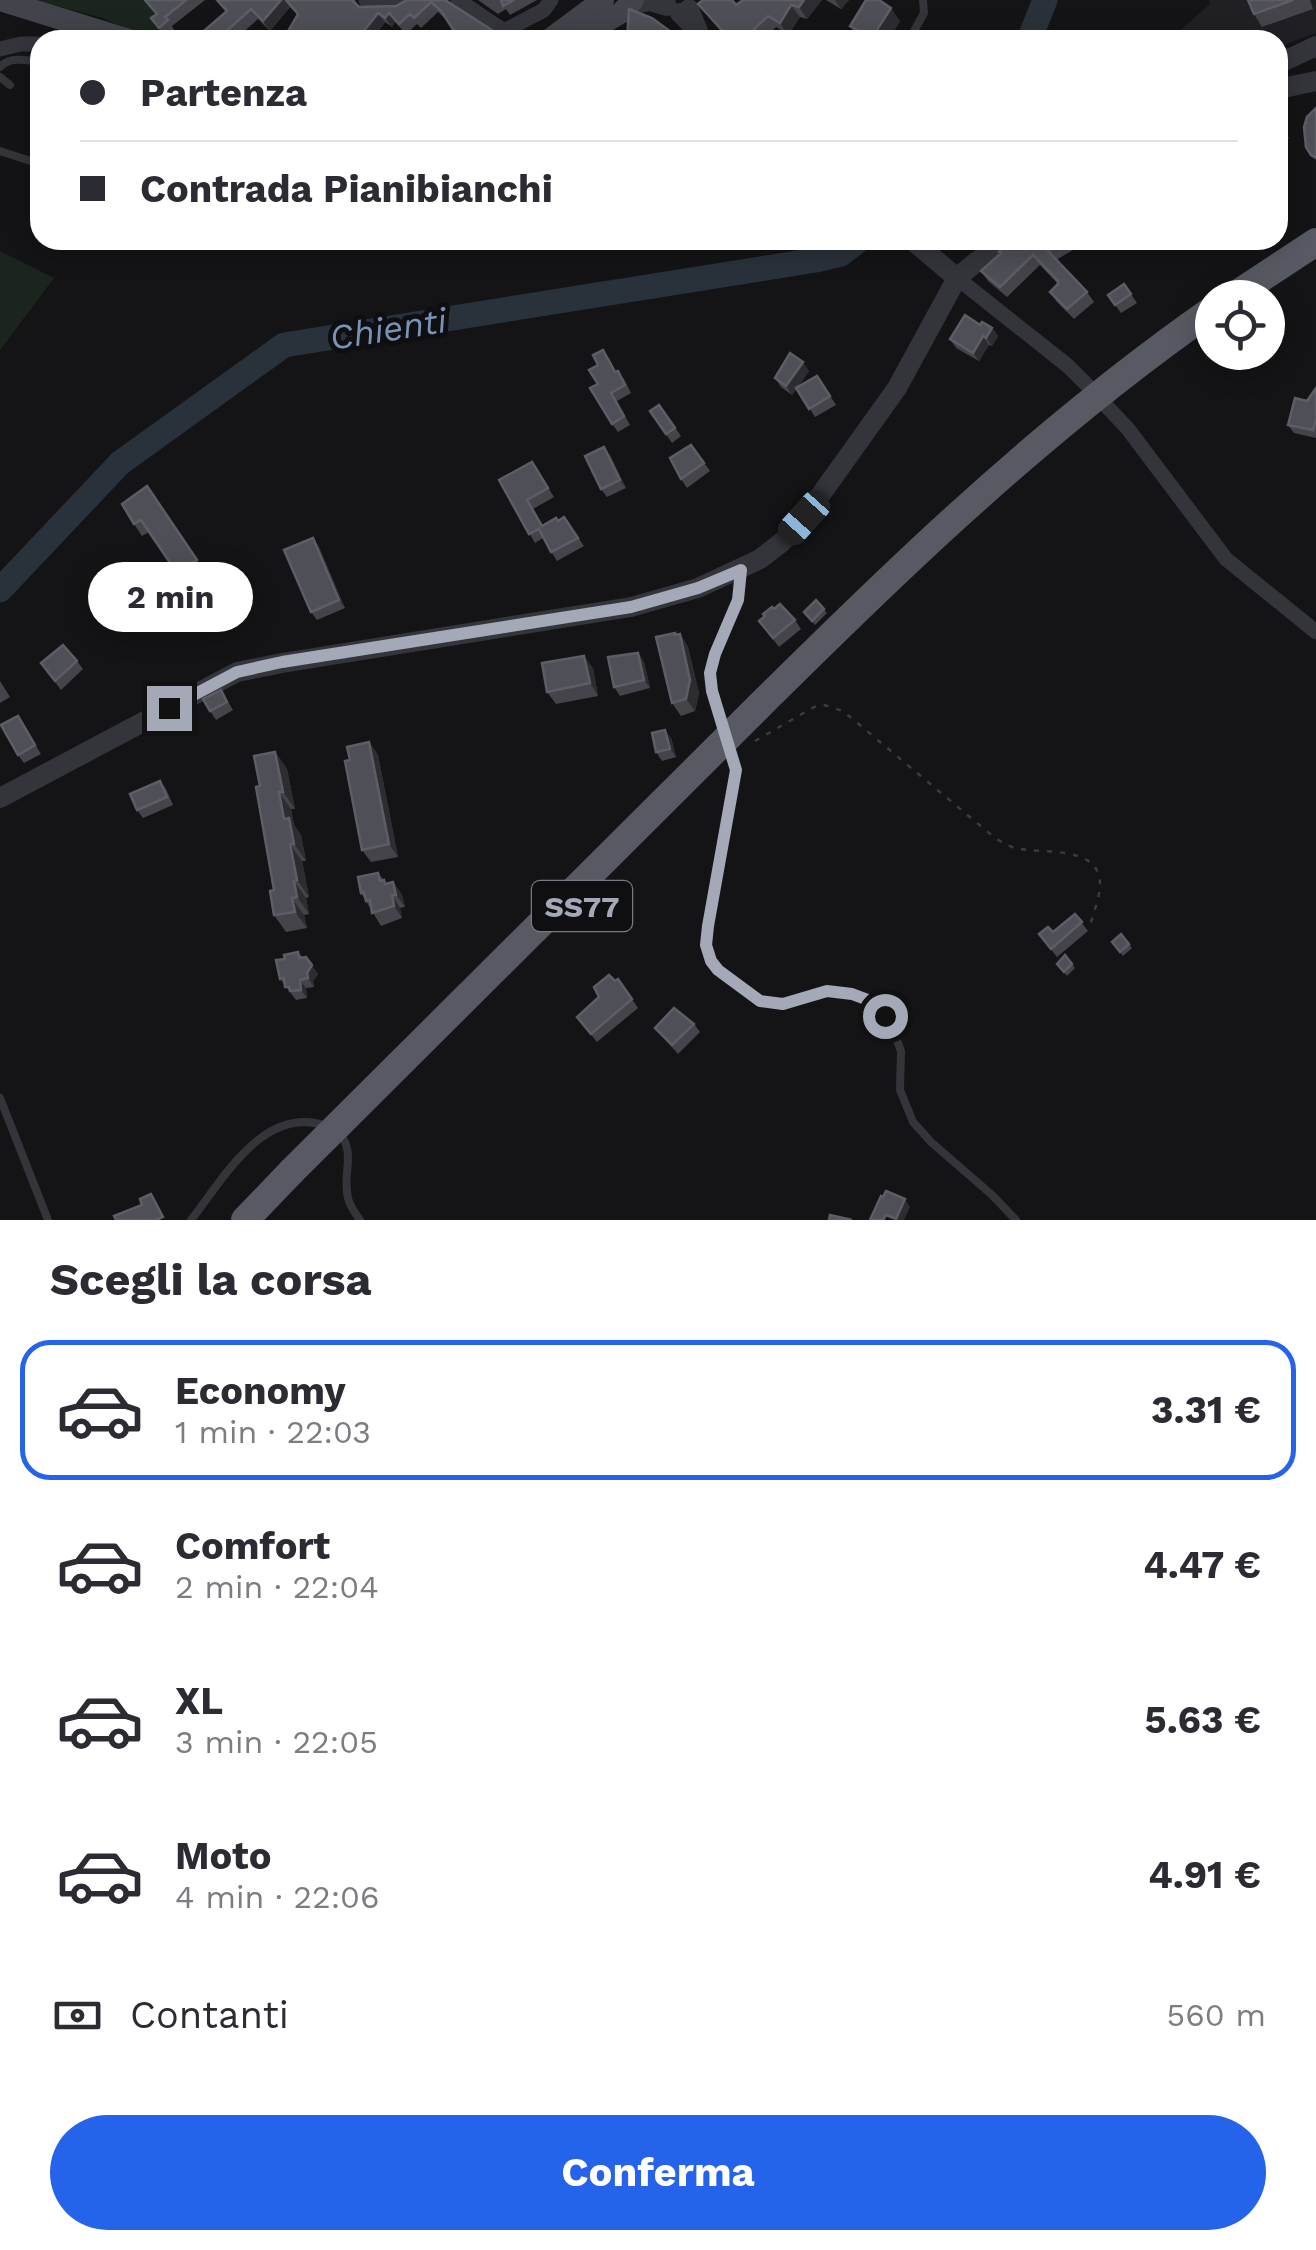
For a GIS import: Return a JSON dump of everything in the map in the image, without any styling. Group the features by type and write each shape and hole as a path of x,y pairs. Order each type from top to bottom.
{"highway":[{"path":"1258,280 1316,242"},
{"path":"1285,282 1316,262"},
{"name":"SS77","path":"268,1220 298,1177 849,617 1048,435 1195,322"},
{"name":"SS77","path":"245,1220 298,1177 860,628 991,506 1062,445 1195,342"}],"main road":[{"path":"0,0 98,30"},
{"path":"573,30 617,11"},
{"path":"589,30 617,11"}],"street":[{"path":"366,0 370,6 411,0"},
{"path":"458,0 503,30"},
{"path":"506,30 544,10 551,0"},
{"path":"617,11 650,2 685,5 699,30"},
{"path":"0,49 30,44"},
{"path":"1288,59 1316,46"},
{"path":"1288,87 1316,81"},
{"path":"923,250 1077,374 1128,429 1226,559 1316,632"},
{"path":"0,798 237,672 631,607 698,588 760,560 804,518 838,473 897,388 957,278 993,250"}],"lane":[{"path":"914,30 924,12 923,0"},
{"path":"0,67 5,62 30,60"},
{"path":"0,78 10,85"},
{"path":"0,151 30,161"},
{"path":"741,570 738,600 710,673 736,770 708,926 706,945 711,961 760,1001 783,1004 827,991 868,1000 885,1016 901,1050 900,1090 913,1122 1016,1220"},
{"path":"0,1098 48,1220"},
{"path":"191,1220 262,1135 287,1125 312,1122 325,1124 348,1143 346,1194 360,1220"}],"path":[{"path":"730,748 762,739 814,707 824,705 843,710 1012,848 1065,852 1091,864 1100,888 1090,926"}],"shaded area":[{"path":"35,0 144,0 163,23 164,30 130,30"},
{"path":"1209,0 1316,0 1316,33 1288,43 1288,30 1180,30 1210,4"},
{"path":"0,251 54,278 0,350"}],"building":[{"path":"145,0 186,0 165,17 168,20 159,28 151,18 157,14"},
{"path":"217,0 281,0 263,21 251,9 228,30 205,30 227,11"},
{"path":"286,0 352,0 359,7 396,6 407,0 445,0 492,30 453,30 431,2 414,18 410,14 399,24 389,13 385,18 378,13 365,30 289,30 298,14"},
{"path":"703,0 732,0 736,5 743,0 804,0 799,7 791,5 780,23 768,16 755,30 722,30 698,4"},
{"path":"866,0 879,0 891,8 877,30 856,30 850,26"},
{"path":"1248,0 1293,0 1254,14"},
{"path":"629,9 668,30 628,30"},
{"path":"1316,108 1316,158 1306,147 1304,127"},
{"path":"1050,250 1087,292 1067,309 1050,292 1058,281 1033,255 1000,287 981,271 999,252"},
{"path":"1124,284 1131,294 1115,305 1108,295"},
{"path":"965,315 992,328 973,353 950,339"},
{"path":"603,350 625,385 611,393 624,416 612,424 590,388 598,384 589,370 598,365 593,355"},
{"path":"790,353 803,362 786,386 775,378"},
{"path":"817,376 830,396 809,409 796,388"},
{"path":"1316,388 1313,430 1288,425 1295,398 1307,401"},
{"path":"659,405 675,428 666,434 650,411"},
{"path":"691,445 704,463 681,479 670,458"},
{"path":"604,447 620,480 601,489 585,456"},
{"path":"532,462 548,488 527,500 542,526 564,517 578,538 551,552 539,529 529,534 499,480"},
{"path":"147,486 197,560 177,573 141,520 134,524 122,504"},
{"path":"313,538 339,600 311,612 284,550"},
{"path":"816,600 824,609 812,621 804,612"},
{"path":"780,604 795,620 773,638 759,621"},
{"path":"680,634 690,680 686,699 672,703 656,637"},
{"path":"63,645 77,661 55,681 41,663"},
{"path":"638,653 644,680 614,687 608,657"},
{"path":"584,656 590,683 547,692 542,663"},
{"path":"221,690 227,702 210,711 203,699"},
{"path":"18,716 35,745 18,755 1,725"},
{"path":"665,730 670,749 656,752 652,733"},
{"path":"369,742 389,844 362,850 345,761 350,760 347,747"},
{"path":"275,752 284,819 289,818 294,844 290,844 297,897 292,898 295,912 274,915 270,891 274,890 254,756"},
{"path":"160,781 167,797 137,810 130,794"},
{"path":"378,873 385,884 393,882 396,895 392,895 394,906 372,913 370,900 366,901 364,892 361,893 358,877"},
{"path":"1075,914 1082,922 1051,949 1039,934 1048,927 1053,932"},
{"path":"1121,934 1129,944 1120,952 1112,942"},
{"path":"298,952 299,958 306,957 312,965 308,978 300,980 301,990 290,991 284,978 280,979 276,960"},
{"path":"1065,955 1072,964 1064,972 1057,964"},
{"path":"609,975 615,981 618,979 632,999 591,1034 577,1017 599,997 594,987"},
{"path":"674,1008 694,1024 672,1045 655,1028"},
{"path":"886,1191 905,1199 896,1219 886,1215 883,1220 870,1220 881,1196"},
{"path":"151,1194 163,1217 116,1220 114,1216 142,1205 140,1199"}],"waterway":[{"name":"Chienti","path":"1033,30 1045,0"},
{"name":"Chienti","path":"0,590 120,463 284,345 816,260 846,250"}],"route":[{"path":"169,708 237,672 631,607 698,588 741,570 738,600 710,673 736,770 708,926 706,945 711,961 760,1001 783,1004 827,991 852,994 868,1000 885,1016"}]}
